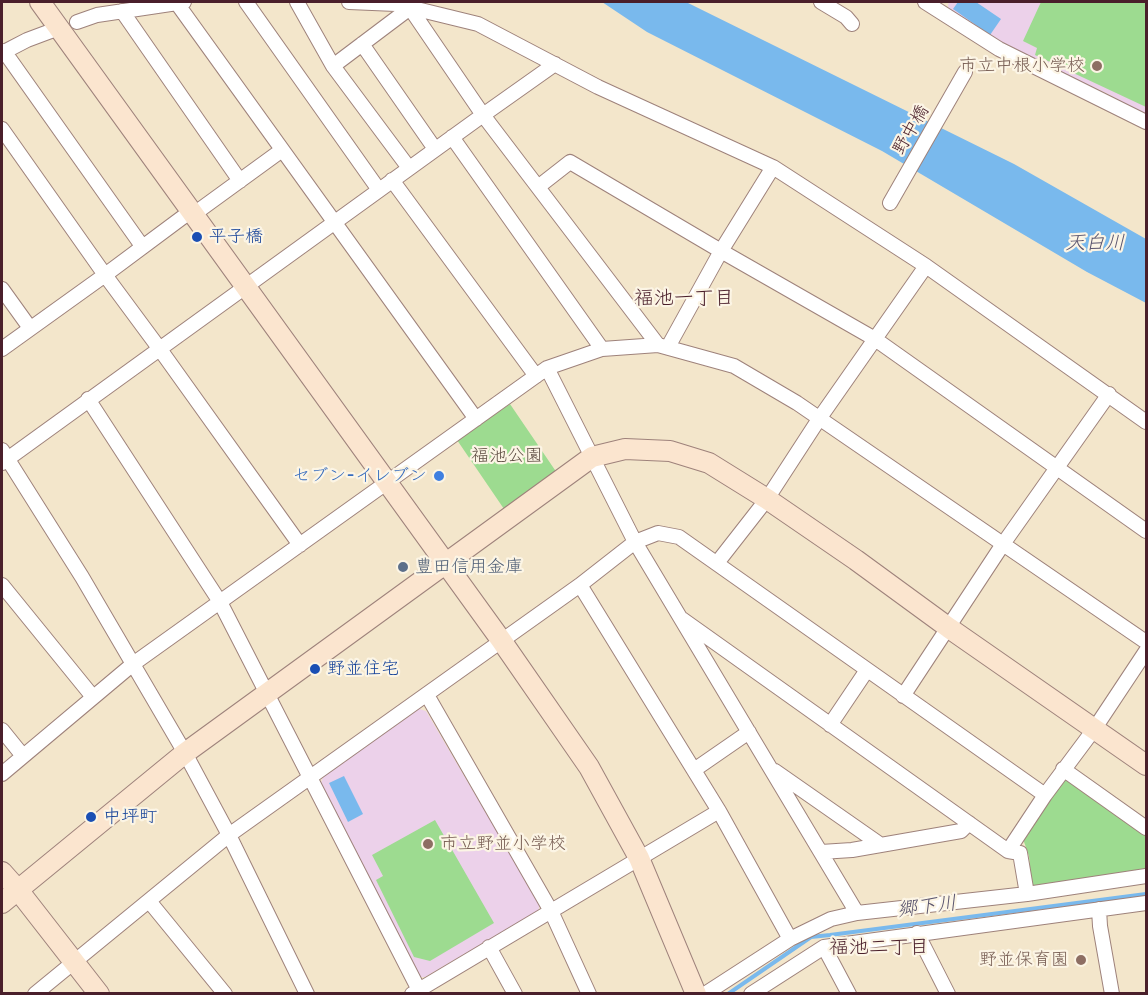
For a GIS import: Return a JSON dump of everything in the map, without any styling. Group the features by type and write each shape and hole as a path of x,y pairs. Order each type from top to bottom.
{"street":[{"path":"40,2 501,640 589,767 639,858 696,993"},
{"path":"176,2 476,419"},
{"path":"78,22 97,15 184,2"},
{"path":"246,2 379,190"},
{"path":"297,2 333,66 409,168"},
{"path":"350,2 396,4 478,24 598,87 773,167 926,266 1146,422"},
{"path":"821,2 846,17 852,24"},
{"path":"925,2 940,6 999,49 1146,122"},
{"path":"333,66 410,8"},
{"path":"410,8 483,114 663,346"},
{"path":"122,11 240,180"},
{"path":"51,31 3,52 142,246"},
{"path":"362,44 435,149"},
{"path":"307,993 229,835 185,753 82,577 4,457 555,64"},
{"name":"野中橋","path":"891,202 963,74"},
{"path":"2,129 300,545"},
{"path":"452,137 602,349"},
{"path":"2,349 142,246 282,150"},
{"path":"538,187 570,162 721,252 875,339 1146,531"},
{"path":"663,346 773,167"},
{"path":"392,180 541,372 592,457 635,542 857,913"},
{"path":"717,563 766,499 926,266"},
{"path":"2,289 30,328"},
{"path":"2,774 133,664 541,372 602,349 663,346 734,366 797,403 1146,642"},
{"path":"903,696 1003,544 1109,394"},
{"path":"88,399 220,602 417,992 719,811"},
{"path":"2,903 185,753 267,693 592,457 625,449 670,451 709,463 856,560 949,628 1146,765"},
{"path":"35,993 229,835 580,585 635,542 658,533 679,537 1045,795"},
{"path":"2,585 93,697"},
{"path":"580,585 719,811 790,939"},
{"path":"682,619 1008,851 1020,853 1027,894"},
{"path":"1008,851 1146,651"},
{"path":"830,725 867,670"},
{"path":"426,694 551,911 589,993"},
{"path":"2,730 23,756"},
{"path":"694,770 749,732"},
{"path":"771,768 881,845"},
{"path":"1063,769 1146,828"},
{"path":"821,852 852,850 961,831 969,823"},
{"path":"2,872 99,993"},
{"path":"705,993 790,939 831,919 857,913 1027,894 1146,876"},
{"path":"149,901 225,993"},
{"path":"751,993 824,947 1146,903"},
{"path":"1099,909 1100,926 1113,993"},
{"path":"917,933 948,993"},
{"path":"489,947 515,993"},
{"path":"824,947 849,993"}],"shaded area":[{"name":"市立中根小学校","path":"949,2 1146,2 1146,115 1108,94 989,38 949,12"},
{"name":"市立野並小学校","path":"419,709 426,711 540,905 538,911 425,977 419,977 321,783 323,777"}],"green space":[{"name":"市立中根小学校","path":"1041,2 1146,2 1146,107 1035,55 1037,48 1023,41"},
{"name":"福池公園","path":"510,404 557,473 504,509 457,440"},
{"path":"1065,776 1146,834 1146,871 1032,889 1029,856 1023,839"},
{"path":"435,820 494,923 430,961 414,957 376,880 383,876 372,855"}],"water":[{"name":"天白川","path":"602,2 686,2 1014,164 1146,239 1146,303 1087,272 882,151 647,32"},
{"path":"958,2 976,2 1001,19 990,35 953,9"},
{"path":"344,776 363,814 348,822 329,783"}],"waterway":[{"name":"郷下川","path":"728,994 811,937 1146,894"}],"place":[{"name":"市立中根小学校","path":"1097,66"},
{"name":"平子橋","path":"197,237"},
{"name":"セブン-イレブン","path":"439,476"},
{"name":"豊田信用金庫","path":"403,567"},
{"name":"野並住宅","path":"315,669"},
{"name":"中坪町","path":"91,817"},
{"name":"市立野並小学校","path":"428,844"},
{"name":"野並保育園","path":"1081,960"}],"district":[{"name":"福池一丁目","path":"684,298"},
{"name":"福池二丁目","path":"879,947"}]}
